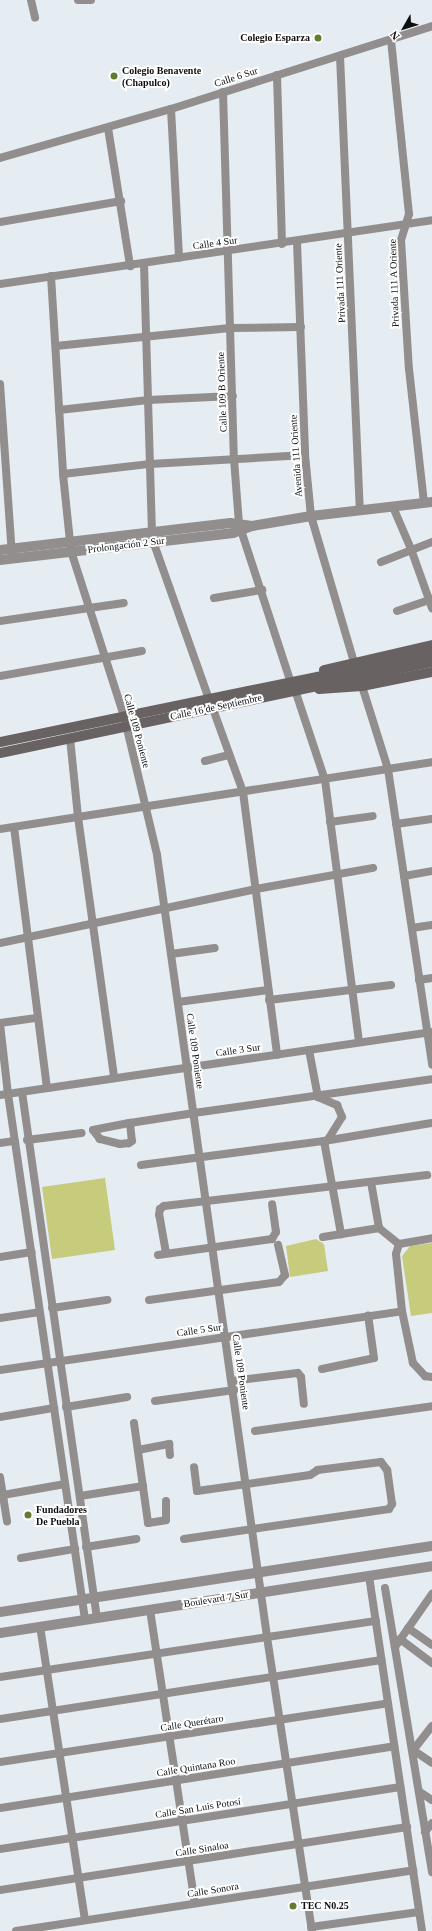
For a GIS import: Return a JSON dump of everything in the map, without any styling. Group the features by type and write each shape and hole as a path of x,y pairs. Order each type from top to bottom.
{"main road":[{"path":"305,684 319,672 354,662 432,645"},
{"name":"Calle 16 de Septiembre","path":"0,742 125,721 211,704 333,678 432,653"},
{"name":"Calle 16 de Septiembre","path":"333,678 432,662"},
{"path":"305,684 336,690 432,672"},
{"name":"Calle 16 de Septiembre","path":"0,753 70,738 125,721"}],"street":[{"path":"31,0 35,18"},
{"path":"78,0 91,0"},
{"name":"Calle 6 Sur","path":"0,158 171,109 432,26"},
{"name":"Privada 111 A Oriente","path":"391,40 409,214 401,240 408,354 428,502"},
{"name":"Privada 111 Oriente","path":"340,56 360,510"},
{"path":"277,75 282,244"},
{"name":"Calle 109 B Oriente","path":"223,92 226,251 233,396 234,459 240,527 325,780 359,1042"},
{"path":"171,109 179,258"},
{"path":"108,128 121,201 130,266"},
{"path":"0,222 121,201"},
{"name":"Calle 4 Sur","path":"0,284 297,242 432,220"},
{"name":"Avenida 111 Oriente","path":"297,242 305,456 311,516 354,662"},
{"path":"144,264 153,537 243,792 276,1055"},
{"name":"Calle 109 Poniente","path":"51,276 63,474 70,546 125,721 147,807 165,909 225,1336 234,1390 267,1637 311,1929"},
{"path":"56,346 146,335 230,328 301,327"},
{"path":"0,384 12,553"},
{"path":"59,410 148,400 233,396"},
{"path":"63,474 150,464 305,456"},
{"name":"Prolongación 2 Sur","path":"0,550 12,553 252,526 311,516 428,502"},
{"path":"393,506 431,602 397,611"},
{"path":"381,562 432,542"},
{"name":"Prolongación 2 Sur","path":"0,560 12,553"},
{"path":"214,598 262,590"},
{"path":"0,621 124,603"},
{"path":"0,676 142,652"},
{"path":"362,686 388,769 419,980 430,1032 432,1065"},
{"path":"70,738 78,817 114,1078"},
{"path":"205,761 229,755"},
{"path":"0,829 325,780 432,762"},
{"path":"330,822 373,816"},
{"path":"396,824 432,818"},
{"path":"14,826 47,1088"},
{"path":"0,943 256,889 373,868"},
{"path":"404,876 432,872"},
{"path":"412,928 432,925"},
{"path":"172,954 215,948"},
{"path":"419,980 432,978"},
{"path":"269,1000 391,985"},
{"path":"178,1002 268,990"},
{"path":"37,1018 0,1027 4,1095 15,1141 85,1619"},
{"name":"Calle 3 Sur","path":"4,1095 430,1032"},
{"path":"309,1050 318,1097"},
{"path":"126,1124 258,1104 318,1097 432,1079"},
{"path":"22,1092 27,1140 48,1288 97,1618"},
{"path":"318,1097 336,1106 342,1117 326,1141 341,1234"},
{"path":"141,1165 326,1141 432,1123"},
{"path":"27,1140 82,1133"},
{"path":"0,1144 15,1141"},
{"path":"19,1168 31,1166"},
{"path":"272,1204 275,1236 272,1239 162,1254 160,1209 164,1206 427,1176"},
{"path":"371,1182 379,1228 399,1244 432,1238"},
{"path":"323,1237 379,1228"},
{"path":"399,1244 396,1254 402,1311 413,1363 420,1372 432,1377"},
{"path":"149,1300 283,1279 284,1275 278,1245"},
{"path":"0,1257 32,1252"},
{"path":"37,1289 48,1288"},
{"path":"52,1308 107,1300"},
{"name":"Calle 5 Sur","path":"0,1370 402,1311"},
{"path":"0,1318 40,1312"},
{"path":"322,1368 374,1358 368,1315"},
{"path":"232,1381 298,1373 301,1377 304,1404"},
{"path":"155,1401 234,1390"},
{"path":"66,1406 127,1397"},
{"path":"255,1432 432,1406"},
{"path":"0,1417 54,1408"},
{"path":"134,1423 148,1523 166,1520 166,1501"},
{"path":"58,1432 70,1431"},
{"path":"138,1450 169,1444 170,1455"},
{"path":"184,1539 391,1508 384,1465 381,1462 318,1470 310,1475 197,1491 194,1467"},
{"path":"0,1477 7,1521"},
{"path":"3,1495 66,1484"},
{"path":"80,1496 143,1486"},
{"path":"71,1525 83,1524"},
{"path":"86,1547 136,1539"},
{"name":"Boulevard 7 Sur","path":"0,1612 93,1596 432,1546"},
{"path":"21,1558 75,1549"},
{"name":"Boulevard 7 Sur","path":"0,1633 432,1566"},
{"path":"369,1576 422,1931"},
{"path":"385,1588 420,1792 432,1872"},
{"path":"395,1647 432,1594"},
{"path":"150,1610 181,1821 195,1903"},
{"path":"0,1677 376,1621"},
{"path":"40,1626 71,1838 85,1920"},
{"path":"408,1628 432,1646"},
{"path":"400,1639 432,1663"},
{"path":"0,1719 381,1660"},
{"name":"Calle Querétaro","path":"0,1762 388,1703"},
{"path":"413,1750 432,1726"},
{"name":"Calle Quintana Roo","path":"0,1808 394,1746"},
{"path":"413,1750 432,1763"},
{"name":"Calle San Luis Potosí","path":"0,1849 400,1787"},
{"path":"420,1792 432,1800"},
{"path":"425,1832 432,1823"},
{"name":"Calle Sinaloa","path":"0,1890 407,1827"},
{"name":"Calle Sonora","path":"16,1931 413,1870"},
{"path":"311,1929 419,1912"}],"green space":[{"path":"105,1178 115,1250 52,1259 42,1187"},
{"path":"316,1239 324,1244 328,1271 290,1277 286,1246"},
{"path":"432,1243 432,1313 411,1316 402,1256 410,1246"}],"place":[{"name":"Colegio Esparza","path":"318,38"},
{"name":"Colegio Benavente (Chapulco)","path":"114,76"},
{"name":"Fundadores De Puebla","path":"28,1515"},
{"name":"TEC N0.25","path":"293,1906"}]}
